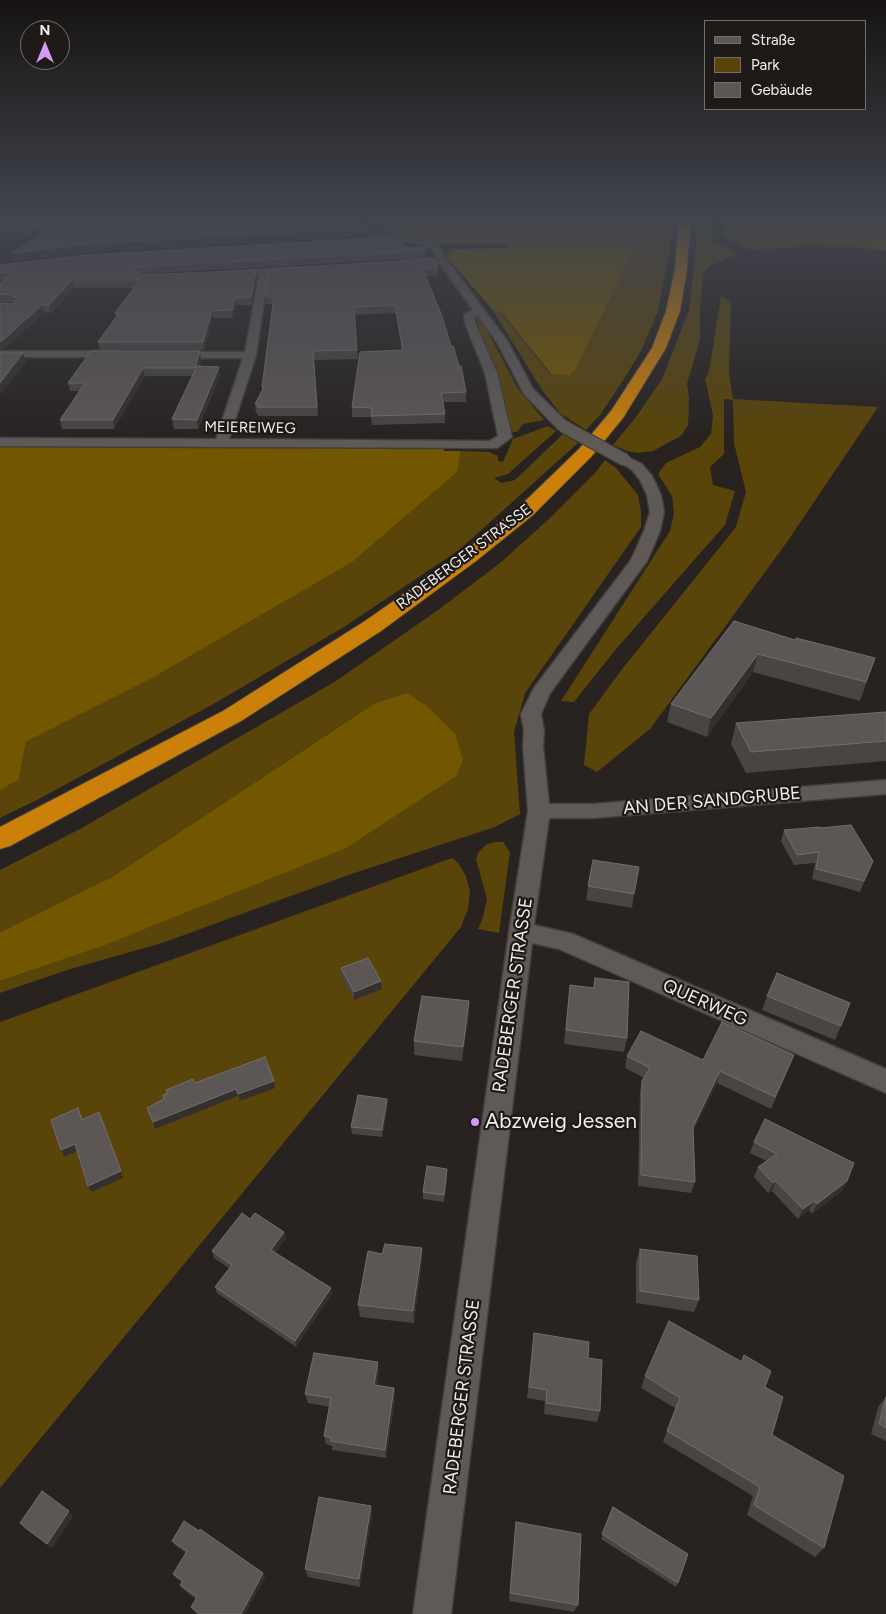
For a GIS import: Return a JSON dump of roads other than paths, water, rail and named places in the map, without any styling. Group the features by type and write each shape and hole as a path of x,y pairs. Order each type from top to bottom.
{"highway":[{"name":"RADEBERGER STRASSE","path":"0,839 232,716 373,626 469,557 526,511 585,454 617,414 659,348 673,311 677,291"}],"street":[{"path":"221,443 250,355 261,291"},
{"name":"RADEBERGER STRASSE","path":"432,1614 521,932 539,811 533,746 534,731 531,714 542,692 639,561 657,512 654,495 647,479 637,467 563,426 528,390 502,342 466,291"},
{"name":"MEIEREIWEG","path":"0,442 482,447 498,443 505,437 491,373 470,323 469,314 481,311"},
{"path":"0,354 125,354"},
{"path":"163,354 250,355"},
{"name":"AN DER SANDGRUBE","path":"539,811 593,811 886,787"},
{"name":"QUERWEG","path":"521,932 564,941 886,1081"}],"place":[{"name":"Abzweig Jessen","path":"475,1122"}]}
